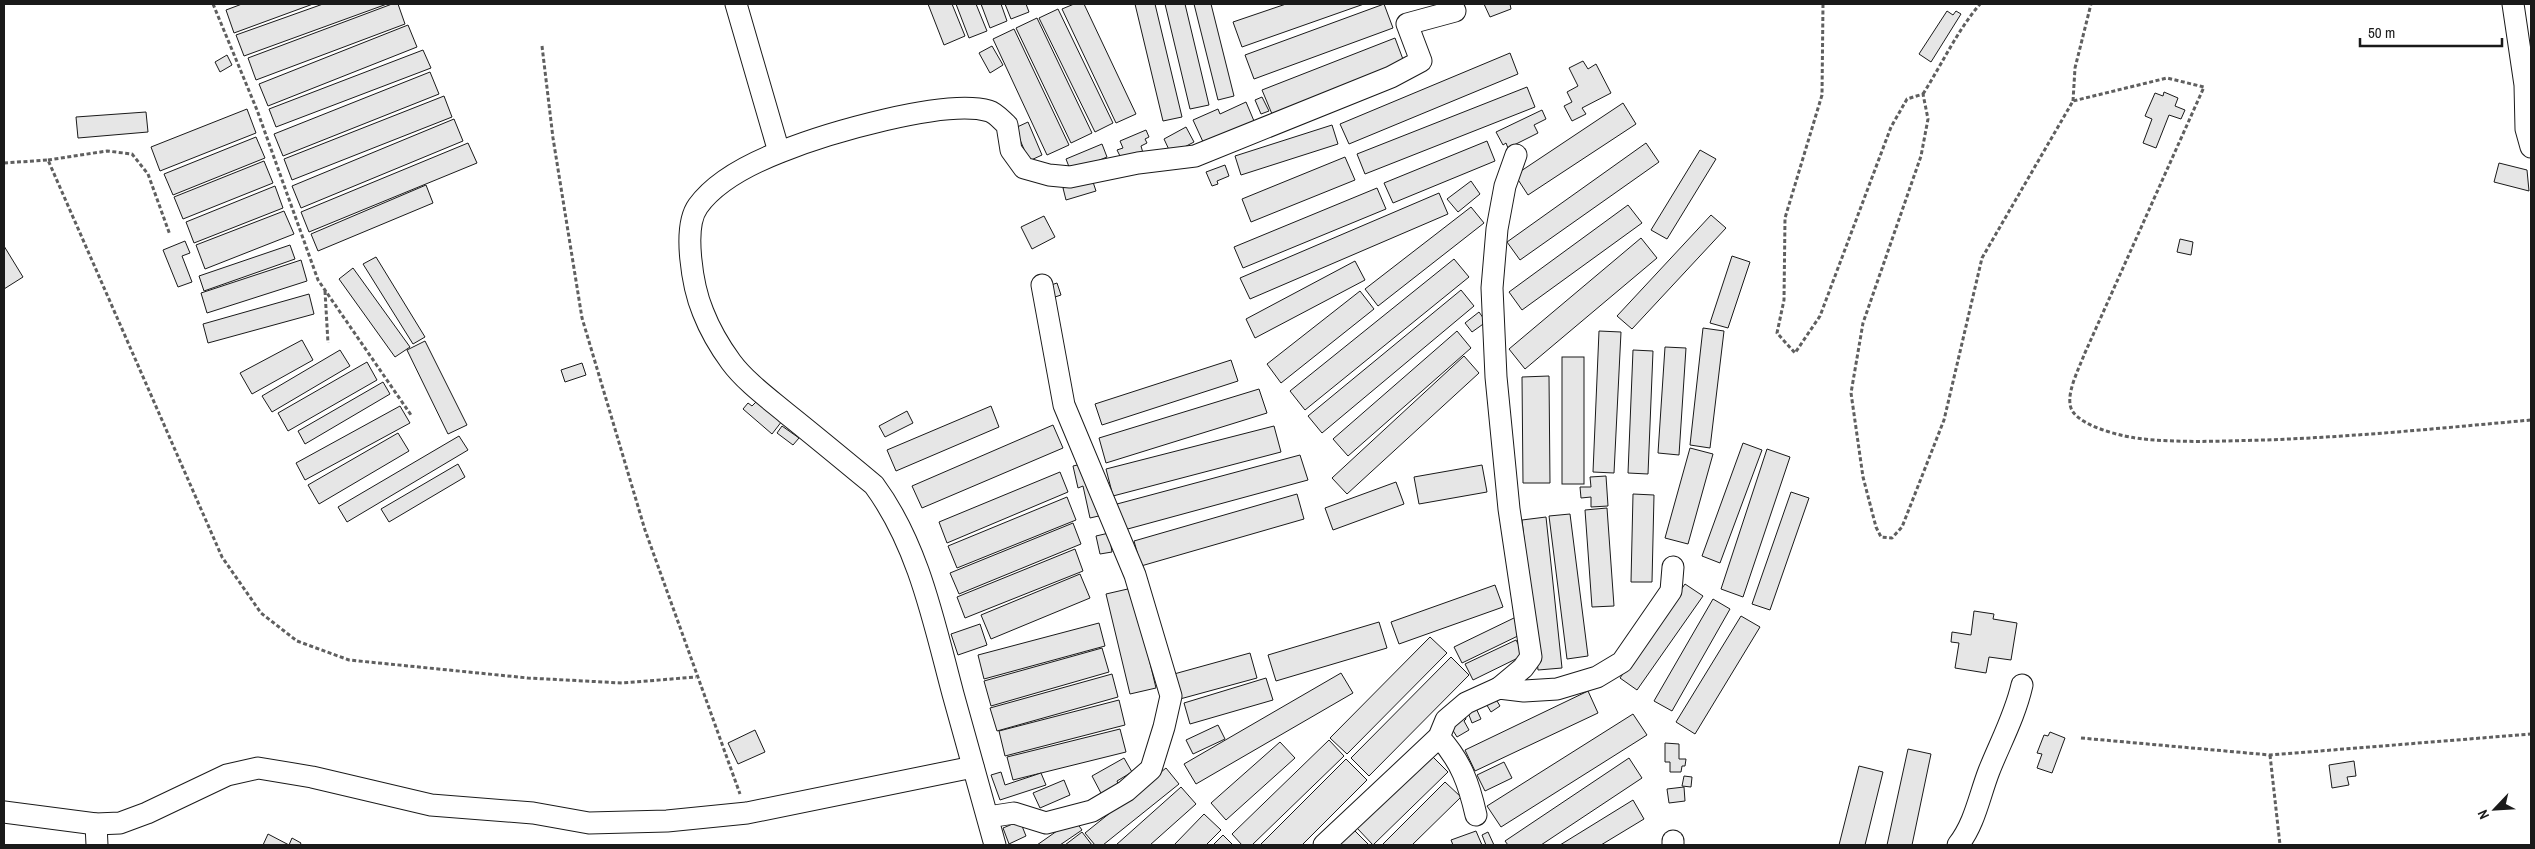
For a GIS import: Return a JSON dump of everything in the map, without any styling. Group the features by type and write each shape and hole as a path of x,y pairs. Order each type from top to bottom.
{"street":[{"path":"736,4 779,152"},
{"path":"2513,4 2525,85 2526,129 2531,147"},
{"path":"995,845 921,579 906,538 888,504 874,485 764,395 732,364 702,311 694,279 690,239 692,220 698,206 715,188 779,152 873,123 948,108 991,112 1007,125 1011,150 1024,168 1049,175 1070,177 1138,163 1196,156 1391,77 1421,61 1407,24 1455,11"},
{"path":"1324,845 1439,737 1446,720 1466,703 1499,688 1523,668 1531,657 1509,509 1496,377 1492,288 1497,229 1505,186 1516,156"},
{"path":"988,817 1014,813 1046,823 1092,811 1126,791 1150,769 1164,728 1171,696 1135,575 1064,405 1042,285"},
{"path":"1499,688 1524,691 1557,689 1598,677 1622,662 1671,591 1673,567"},
{"path":"1958,845 1970,829 1989,772 2018,702 2022,685"},
{"path":"1439,737 1454,754 1470,787 1476,815"},
{"path":"4,812 96,824 120,823 227,775 258,768 312,777 432,805 532,813 589,823 667,821 747,813 972,767"},
{"path":"96,824 97,845"}],"path":[{"path":"212,4 257,110 318,280 411,415"},
{"path":"1823,4 1822,95 1784,226 1784,300 1777,333 1795,353 1820,316 1891,127 1907,99 1924,94 1948,56 1966,20 1980,4"},
{"path":"1924,94 1928,119 1921,156 1863,323 1851,393 1863,477 1876,527 1881,537 1892,538 1902,527 1944,420 1982,258 2073,101 2075,68 2091,4"},
{"path":"542,46 553,138 582,318 645,530 696,677 747,813"},
{"path":"2073,101 2167,78 2204,87 2084,355 2070,400 2073,412 2078,417 2097,428 2142,439 2216,442 2305,439 2531,420"},
{"path":"4,164 48,160 107,151 132,154 148,174 170,236"},
{"path":"48,160 222,557 261,612 290,636 297,641 349,660 528,678 622,683 696,677"},
{"path":"325,291 328,343"},
{"path":"2081,738 2270,756 2531,734"},
{"path":"2270,756 2280,845"}],"building":[{"path":"242,4 313,4 234,33 226,10"},
{"path":"323,4 387,4 244,56 236,35"},
{"path":"392,4 398,4 405,24 256,80 248,58"},
{"path":"928,4 952,4 965,36 944,45"},
{"path":"956,4 976,4 987,31 969,38"},
{"path":"981,4 1001,4 1007,21 990,28"},
{"path":"1005,4 1026,4 1029,12 1011,19"},
{"path":"1074,4 1084,4 1136,114 1116,123 1062,9"},
{"path":"1135,4 1155,4 1182,117 1163,121"},
{"path":"1165,4 1185,4 1209,105 1190,109"},
{"path":"1194,4 1211,4 1234,96 1218,100"},
{"path":"1286,4 1364,4 1242,47 1233,22"},
{"path":"1384,4 1393,28 1254,79 1245,55"},
{"path":"1484,4 1510,4 1511,9 1490,17"},
{"path":"1058,9 1113,123 1095,132 1039,18"},
{"path":"1947,11 1953,15 1956,11 1961,14 1931,62 1919,54"},
{"path":"1037,18 1092,133 1071,143 1016,28"},
{"path":"408,25 417,47 268,106 259,84"},
{"path":"1014,29 1069,145 1047,155 993,39"},
{"path":"1395,38 1404,62 1272,114 1262,90"},
{"path":"992,46 1003,65 990,73 979,53"},
{"path":"423,50 431,68 276,127 269,109"},
{"path":"1510,53 1518,74 1349,144 1340,124"},
{"path":"227,55 232,65 220,72 215,62"},
{"path":"1583,61 1588,69 1596,64 1611,93 1582,108 1586,114 1572,121 1564,106 1572,102 1567,92 1578,86 1569,68"},
{"path":"430,72 439,94 283,156 274,134"},
{"path":"1527,87 1535,107 1365,174 1357,154"},
{"path":"2164,92 2178,98 2175,106 2185,110 2181,119 2169,115 2156,148 2143,143 2152,119 2145,116 2155,93 2163,96"},
{"path":"444,96 452,117 292,180 284,159"},
{"path":"1262,97 1269,111 1261,114 1255,100"},
{"path":"1246,102 1254,121 1204,144 1193,120 1218,109 1220,114"},
{"path":"1623,103 1636,124 1528,195 1515,175"},
{"path":"247,109 256,133 160,171 151,147"},
{"path":"1542,110 1546,119 1534,125 1538,133 1508,148 1506,143 1503,145 1496,132"},
{"path":"146,112 148,132 78,138 76,117"},
{"path":"454,119 463,141 301,208 292,186"},
{"path":"1028,122 1042,155 1029,161 1015,128"},
{"path":"1332,125 1338,144 1241,175 1235,156"},
{"path":"1186,127 1194,142 1171,154 1164,139"},
{"path":"1146,130 1149,137 1145,139 1147,143 1141,146 1143,153 1123,162 1117,150 1123,148 1120,141"},
{"path":"256,137 265,158 173,195 164,174"},
{"path":"1487,141 1495,161 1393,203 1384,183"},
{"path":"468,143 477,163 309,232 301,212"},
{"path":"1646,143 1659,162 1520,260 1507,242"},
{"path":"1102,144 1107,157 1071,172 1066,159"},
{"path":"1700,150 1716,159 1667,239 1651,230"},
{"path":"1345,157 1355,180 1251,222 1242,199"},
{"path":"264,161 273,183 183,219 174,197"},
{"path":"2499,163 2527,170 2529,191 2494,182"},
{"path":"1225,165 1229,176 1217,181 1218,184 1212,186 1206,172"},
{"path":"1092,179 1096,191 1066,200 1063,188"},
{"path":"1471,181 1480,194 1458,212 1447,199"},
{"path":"426,185 433,203 318,251 311,234"},
{"path":"275,186 283,208 194,243 186,222"},
{"path":"1377,188 1386,209 1243,268 1234,247"},
{"path":"1439,193 1448,214 1250,299 1240,278"},
{"path":"1628,205 1642,223 1522,310 1509,292"},
{"path":"1471,207 1484,223 1378,306 1365,289"},
{"path":"284,211 294,234 205,269 196,245"},
{"path":"1711,215 1726,228 1632,329 1617,316"},
{"path":"1044,216 1055,237 1032,249 1021,227"},
{"path":"1641,238 1657,258 1525,369 1509,349"},
{"path":"2180,239 2193,242 2191,255 2177,252"},
{"path":"185,241 190,253 182,256 192,282 178,287 163,250"},
{"path":"290,245 295,259 204,291 199,276"},
{"path":"4,246 23,277 4,289"},
{"path":"1732,256 1750,262 1728,328 1710,323"},
{"path":"376,257 425,337 413,344 363,264"},
{"path":"1454,259 1469,277 1305,410 1290,391"},
{"path":"301,260 307,281 207,313 201,293"},
{"path":"1355,261 1365,280 1255,338 1246,319"},
{"path":"353,268 410,347 395,357 339,279"},
{"path":"1057,283 1061,295 1052,298 1048,286"},
{"path":"1461,290 1474,306 1322,433 1308,416"},
{"path":"1360,291 1374,309 1281,383 1267,364"},
{"path":"309,294 314,314 208,343 203,324"},
{"path":"1479,312 1486,322 1472,332 1465,323"},
{"path":"1703,328 1724,331 1710,448 1690,445"},
{"path":"1457,331 1471,348 1348,456 1333,439"},
{"path":"1599,331 1621,332 1614,473 1593,472"},
{"path":"302,340 313,360 252,394 240,373"},
{"path":"425,341 467,425 448,434 407,350"},
{"path":"1665,347 1686,348 1679,455 1658,453"},
{"path":"340,350 350,366 272,412 262,396"},
{"path":"1633,350 1653,351 1648,474 1628,473"},
{"path":"1464,356 1479,373 1347,494 1332,478"},
{"path":"1562,357 1584,357 1584,484 1562,484"},
{"path":"1231,360 1238,381 1102,425 1095,404"},
{"path":"367,362 377,380 288,431 278,413"},
{"path":"582,363 586,375 565,382 561,370"},
{"path":"1549,376 1550,483 1523,483 1522,377"},
{"path":"383,382 390,394 305,444 298,431"},
{"path":"1259,389 1267,413 1106,463 1099,438"},
{"path":"758,400 782,421 772,434 743,409 748,403 752,406"},
{"path":"400,406 410,423 305,480 296,463"},
{"path":"991,406 999,427 896,471 887,450"},
{"path":"907,411 913,423 885,437 879,426"},
{"path":"1053,425 1063,448 922,508 912,486"},
{"path":"782,426 799,438 793,445 777,433"},
{"path":"1274,426 1281,452 1113,496 1106,469"},
{"path":"398,433 409,451 319,504 308,485"},
{"path":"459,436 468,450 347,522 338,507"},
{"path":"1743,443 1762,450 1720,563 1702,556"},
{"path":"1690,448 1713,454 1688,544 1665,538"},
{"path":"1767,449 1790,457 1743,597 1721,589"},
{"path":"1300,455 1308,480 1124,530 1117,504"},
{"path":"1086,463 1103,515 1090,518 1083,486 1078,488 1073,466"},
{"path":"458,464 465,477 389,522 381,509"},
{"path":"1482,465 1487,492 1419,504 1414,477"},
{"path":"1060,472 1068,492 947,543 939,522"},
{"path":"1606,476 1608,506 1591,507 1591,497 1581,498 1580,487 1591,487 1590,477"},
{"path":"1396,482 1404,504 1333,530 1325,508"},
{"path":"1791,492 1809,498 1770,610 1752,604"},
{"path":"1297,494 1304,519 1141,566 1134,541"},
{"path":"1633,494 1654,495 1652,582 1631,582"},
{"path":"1067,497 1076,520 957,568 948,546"},
{"path":"1607,508 1614,606 1592,607 1585,510"},
{"path":"1570,514 1588,656 1567,659 1549,516"},
{"path":"1546,517 1562,668 1538,670 1522,520"},
{"path":"1073,523 1081,544 959,594 950,573"},
{"path":"1109,533 1112,552 1100,554 1096,536"},
{"path":"1075,549 1083,571 965,618 957,597"},
{"path":"1080,574 1090,598 991,639 981,615"},
{"path":"1685,584 1703,596 1637,690 1620,678"},
{"path":"1495,585 1503,607 1399,644 1391,622"},
{"path":"1132,588 1156,688 1130,694 1106,594"},
{"path":"1713,599 1730,609 1672,711 1654,701"},
{"path":"1974,611 1994,614 1993,619 2017,623 2011,660 1989,657 1986,673 1955,668 1959,643 1951,642 1952,632 1971,635"},
{"path":"1741,616 1760,627 1695,734 1676,722"},
{"path":"1516,617 1524,633 1462,663 1454,647"},
{"path":"1379,622 1387,648 1276,681 1268,655"},
{"path":"1099,623 1105,646 984,679 978,655"},
{"path":"980,624 987,645 958,655 951,634"},
{"path":"1430,637 1447,653 1347,754 1330,738"},
{"path":"1516,640 1524,655 1473,680 1465,664"},
{"path":"1102,648 1109,672 991,706 984,681"},
{"path":"1250,653 1257,678 1180,699 1174,674"},
{"path":"1451,657 1469,675 1369,776 1351,758"},
{"path":"1341,673 1353,693 1196,784 1184,764"},
{"path":"1112,674 1118,697 997,731 990,708"},
{"path":"1266,678 1273,700 1190,724 1184,703"},
{"path":"1588,691 1598,713 1475,771 1465,750"},
{"path":"1494,696 1500,706 1491,712 1485,702"},
{"path":"1119,700 1125,725 1005,756 999,731"},
{"path":"1475,706 1481,719 1472,723 1467,710"},
{"path":"1633,714 1647,735 1501,827 1487,806"},
{"path":"1464,715 1466,719 1464,721 1469,730 1457,737 1449,724"},
{"path":"1218,725 1225,739 1193,754 1186,740"},
{"path":"1120,729 1126,752 1013,780 1007,757"},
{"path":"755,730 765,752 738,764 728,743"},
{"path":"2050,732 2065,738 2052,773 2037,768 2042,754 2037,753 2044,735 2048,736"},
{"path":"1329,740 1344,756 1252,845 1242,845 1232,834"},
{"path":"1280,742 1295,758 1226,820 1211,803"},
{"path":"1665,743 1679,744 1679,759 1686,759 1685,766 1682,766 1681,772 1670,772 1670,762 1665,762"},
{"path":"1908,749 1931,754 1912,845 1887,845"},
{"path":"1432,756 1448,772 1373,845 1357,828"},
{"path":"1124,758 1132,772 1117,781 1119,786 1102,795 1092,776"},
{"path":"1629,758 1642,778 1541,845 1508,845 1505,841"},
{"path":"1346,759 1367,780 1302,845 1260,845"},
{"path":"2354,761 2356,776 2347,777 2349,785 2332,788 2329,765"},
{"path":"1504,762 1512,778 1485,791 1477,775"},
{"path":"1859,766 1883,772 1865,845 1839,845"},
{"path":"1166,768 1179,784 1103,845 1095,845 1085,833"},
{"path":"1001,772 1005,785 1041,773 1046,785 1000,800 991,775"},
{"path":"1684,776 1692,777 1691,787 1682,786"},
{"path":"1064,780 1070,795 1040,808 1033,793"},
{"path":"1445,782 1461,797 1412,845 1382,845"},
{"path":"1181,787 1196,804 1150,845 1116,845"},
{"path":"1684,787 1685,801 1669,803 1667,789"},
{"path":"1633,800 1644,819 1601,845 1560,845"},
{"path":"1204,814 1221,830 1206,845 1174,845"},
{"path":"1074,819 1082,830 1060,845 1037,845"},
{"path":"1020,821 1026,836 1009,844 1003,828"},
{"path":"1354,830 1369,845 1338,845"},
{"path":"1476,831 1482,845 1453,845 1451,840"},
{"path":"1082,832 1092,845 1065,845"},
{"path":"1488,832 1494,845 1486,845 1482,835"},
{"path":"268,834 289,845 263,845"},
{"path":"1223,835 1233,845 1213,845"},
{"path":"292,838 301,843 300,845 289,845"}]}
